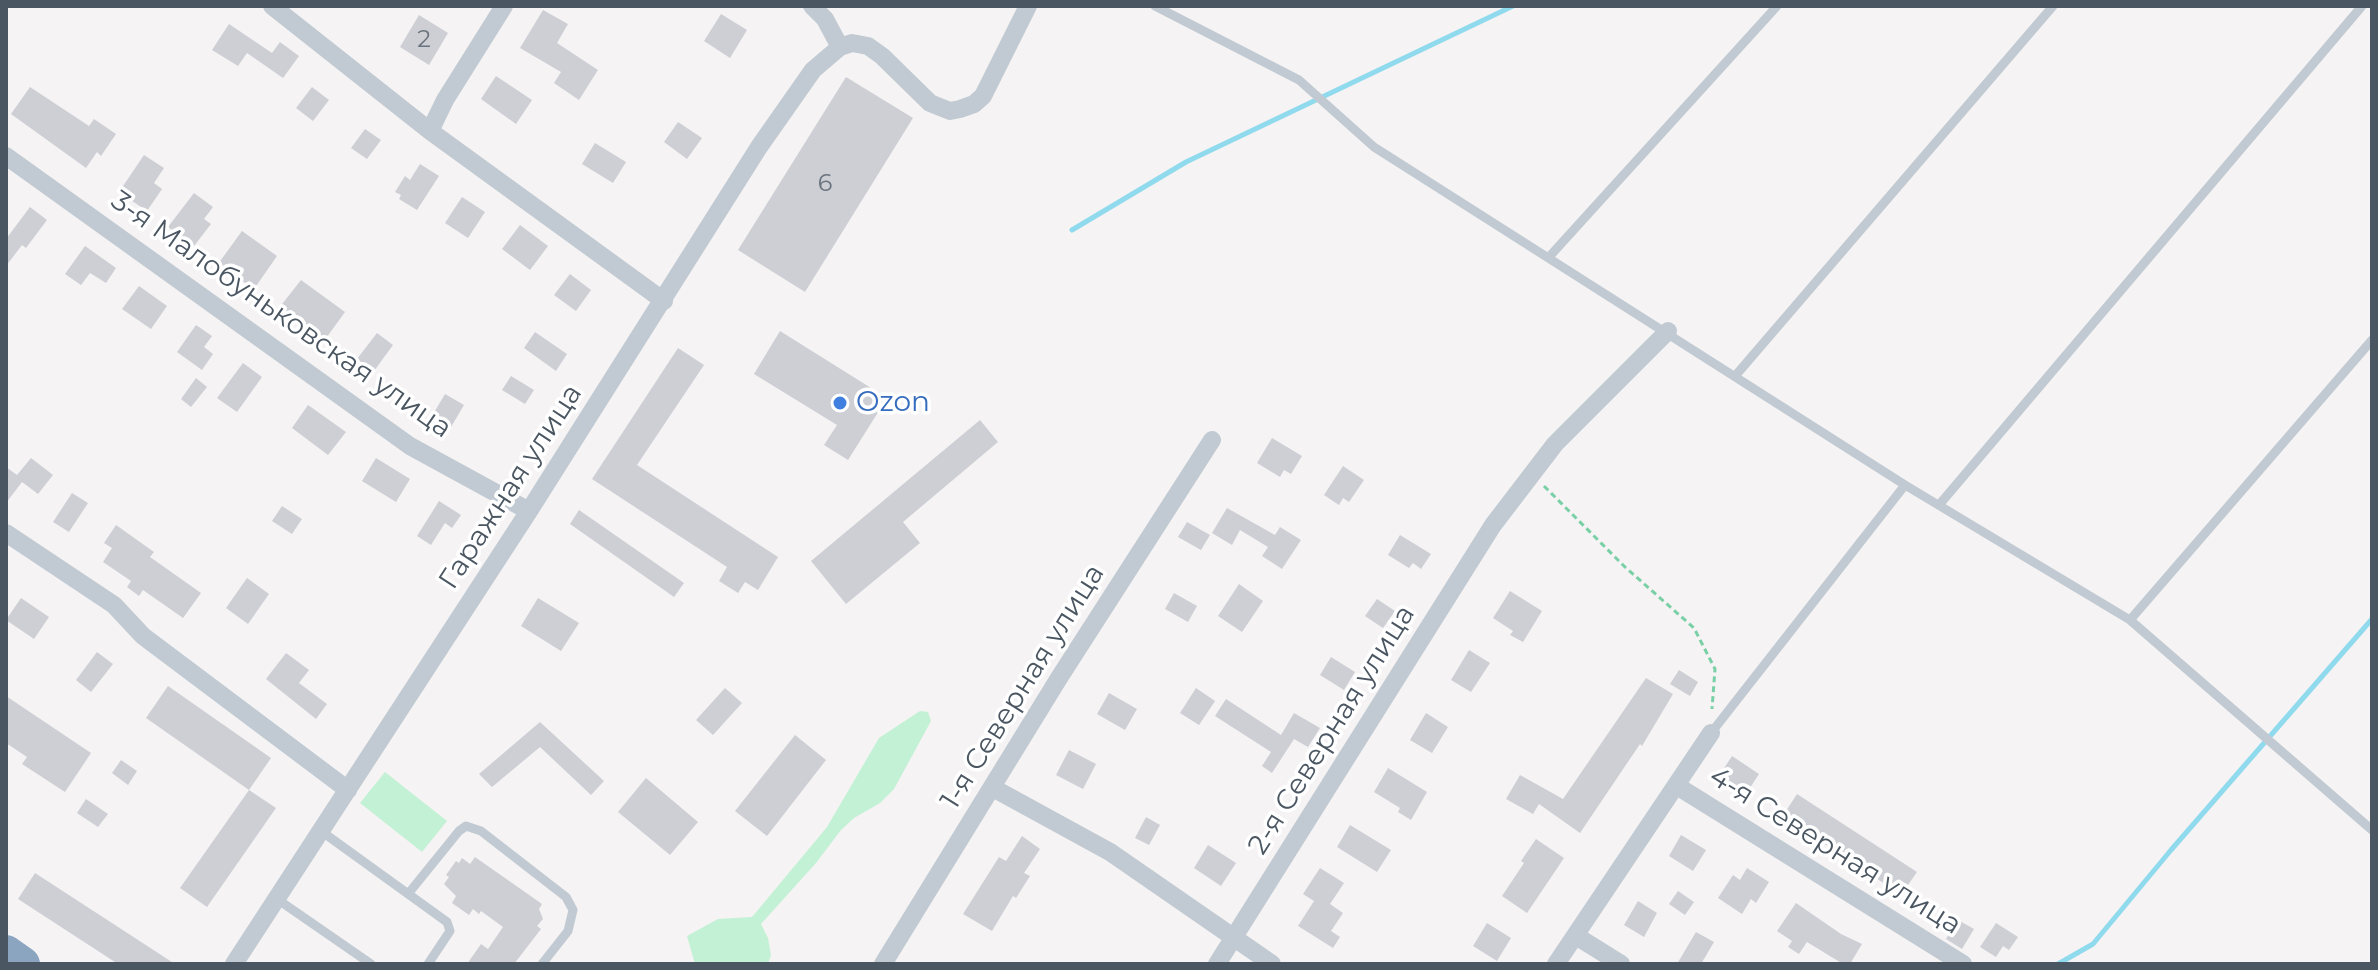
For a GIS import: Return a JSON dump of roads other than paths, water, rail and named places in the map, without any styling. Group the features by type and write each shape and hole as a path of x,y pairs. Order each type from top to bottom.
{"highway":[{"path":"6,952 23,964"}],"street":[{"path":"272,6 430,131 664,301"},
{"path":"430,131 445,100 504,6"},
{"path":"812,6 825,19 840,47 852,43 868,46 930,103 950,111 974,104 983,96 1028,6"},
{"name":"Гаражная улица","path":"234,964 529,511 799,86 840,47"},
{"name":"3-я Малобуньковская улица","path":"6,156 410,446 529,511"},
{"name":"2-я Северная улица","path":"1217,964 1493,525 1555,444 1668,331"},
{"name":"1-я Северная улица","path":"883,964 1059,678 1212,440"},
{"path":"6,533 114,605 143,636 348,790"},
{"path":"1556,964 1711,733"},
{"name":"4-я Северная улица","path":"1677,786 1963,964"},
{"path":"993,788 1110,852 1272,964"},
{"path":"1576,936 1621,964"}],"lane":[{"path":"1155,6 1299,80 1374,147 1668,331 1905,485 2130,620 2372,830"},
{"path":"1549,257 1777,6"},
{"path":"1736,375 2053,6"},
{"path":"1939,505 2362,6"},
{"path":"2130,620 2372,340"},
{"path":"1711,733 1905,485"},
{"path":"408,894 459,831 466,826 481,831 566,897 573,910 568,931 542,964"},
{"path":"321,831 447,922 450,931 428,964"},
{"path":"277,899 371,964"}],"waterway":[{"path":"1072,230 1186,162 1513,6"},
{"path":"2058,964 2093,944 2372,619"}],"place":[{"name":"Ozon","path":"840,403"}]}
